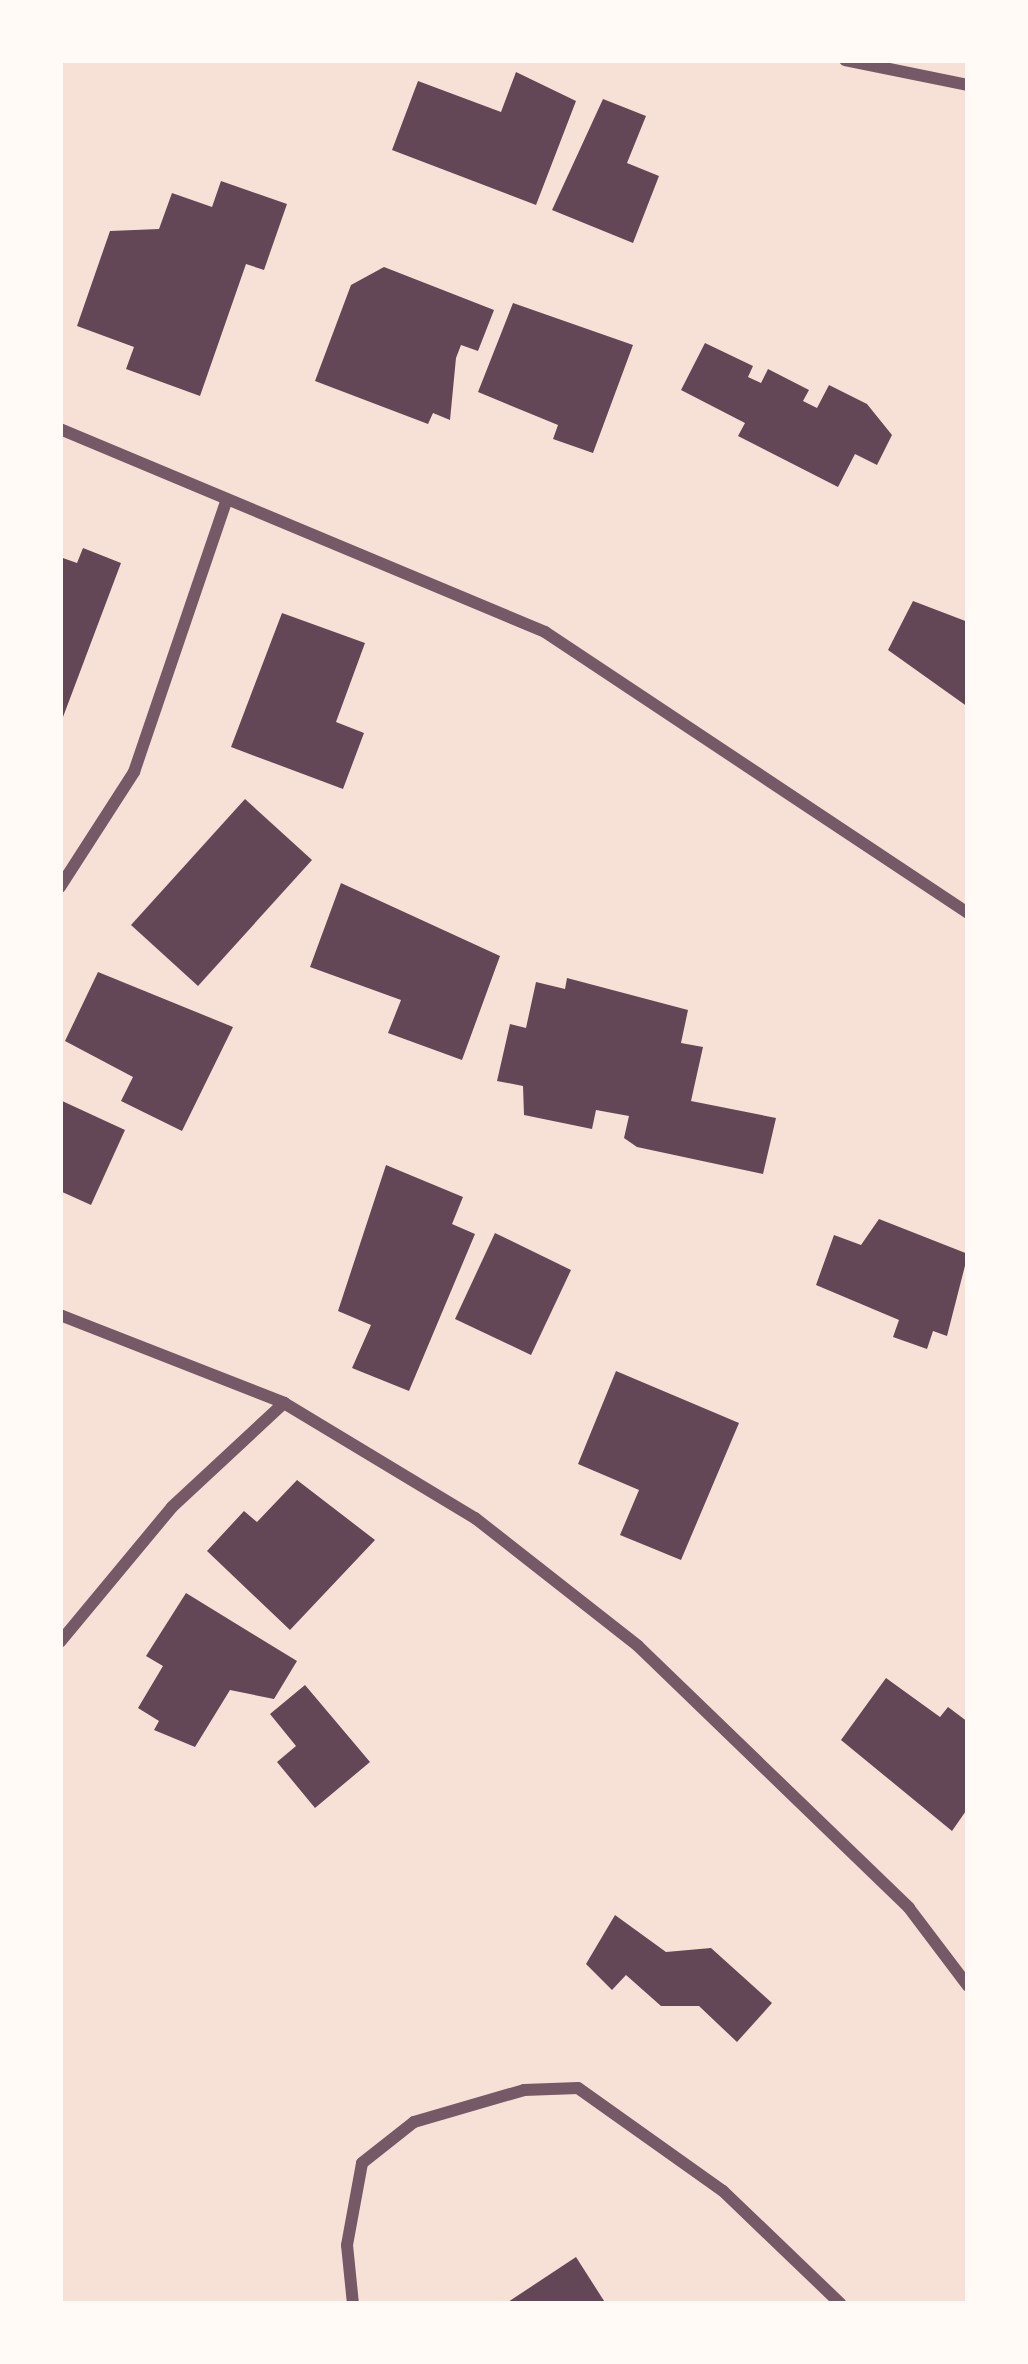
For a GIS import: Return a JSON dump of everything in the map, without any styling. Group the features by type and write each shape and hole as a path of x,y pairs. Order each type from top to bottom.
{"street":[{"path":"845,60 968,85"},
{"path":"60,429 545,632 968,914"},
{"path":"60,887 134,772 226,502"},
{"path":"60,1315 284,1402 475,1518 638,1646 910,1908 968,1986"},
{"path":"60,1642 172,1507 284,1402"},
{"path":"353,2304 347,2245 362,2163 414,2122 524,2090 578,2088 723,2192 842,2304"}],"building":[{"path":"516,72 576,101 536,205 392,150 418,81 501,112"},
{"path":"603,99 646,116 627,163 659,176 633,243 552,210"},
{"path":"221,181 287,204 264,270 246,264 200,396 126,369 134,347 77,326 110,231 159,229 172,193 212,207"},
{"path":"384,267 494,310 478,351 461,345 450,420 433,413 428,424 315,381 351,285"},
{"path":"513,303 633,345 593,453 553,439 558,425 478,392"},
{"path":"705,343 753,366 748,377 761,383 768,369 809,390 803,401 817,408 829,385 867,404 892,435 877,465 855,454 838,487 738,436 745,423 681,390"},
{"path":"83,548 121,563 60,725 60,557 77,563"},
{"path":"913,601 968,622 968,707 888,650"},
{"path":"282,613 365,643 336,722 364,733 343,789 231,747"},
{"path":"245,799 312,860 198,986 131,925"},
{"path":"341,883 500,956 462,1060 388,1033 401,1000 310,967"},
{"path":"98,972 233,1027 182,1131 121,1101 133,1077 65,1041"},
{"path":"567,978 688,1010 681,1043 703,1047 691,1101 776,1118 763,1174 637,1147 624,1138 629,1116 596,1110 592,1129 524,1115 523,1086 497,1081 510,1024 526,1028 536,982 565,989"},
{"path":"60,1100 125,1130 91,1205 60,1191"},
{"path":"386,1165 463,1197 452,1224 475,1234 409,1391 352,1368 371,1325 338,1311"},
{"path":"879,1219 968,1254 947,1336 933,1331 927,1349 893,1337 899,1320 816,1285 834,1235 861,1245"},
{"path":"495,1233 571,1270 531,1355 455,1319"},
{"path":"616,1371 739,1423 681,1560 620,1535 639,1490 578,1464"},
{"path":"297,1480 375,1540 290,1630 207,1551 244,1511 257,1522"},
{"path":"186,1593 297,1661 274,1699 230,1690 195,1747 154,1730 159,1721 138,1708 163,1666 146,1656"},
{"path":"886,1678 940,1717 948,1707 968,1722 968,1808 952,1831 841,1740"},
{"path":"305,1685 370,1762 315,1808 277,1762 296,1746 270,1714"},
{"path":"615,1915 666,1952 711,1948 772,2003 737,2042 699,2006 661,2006 626,1975 612,1990 586,1964"},
{"path":"576,2257 606,2304 505,2304"}]}
